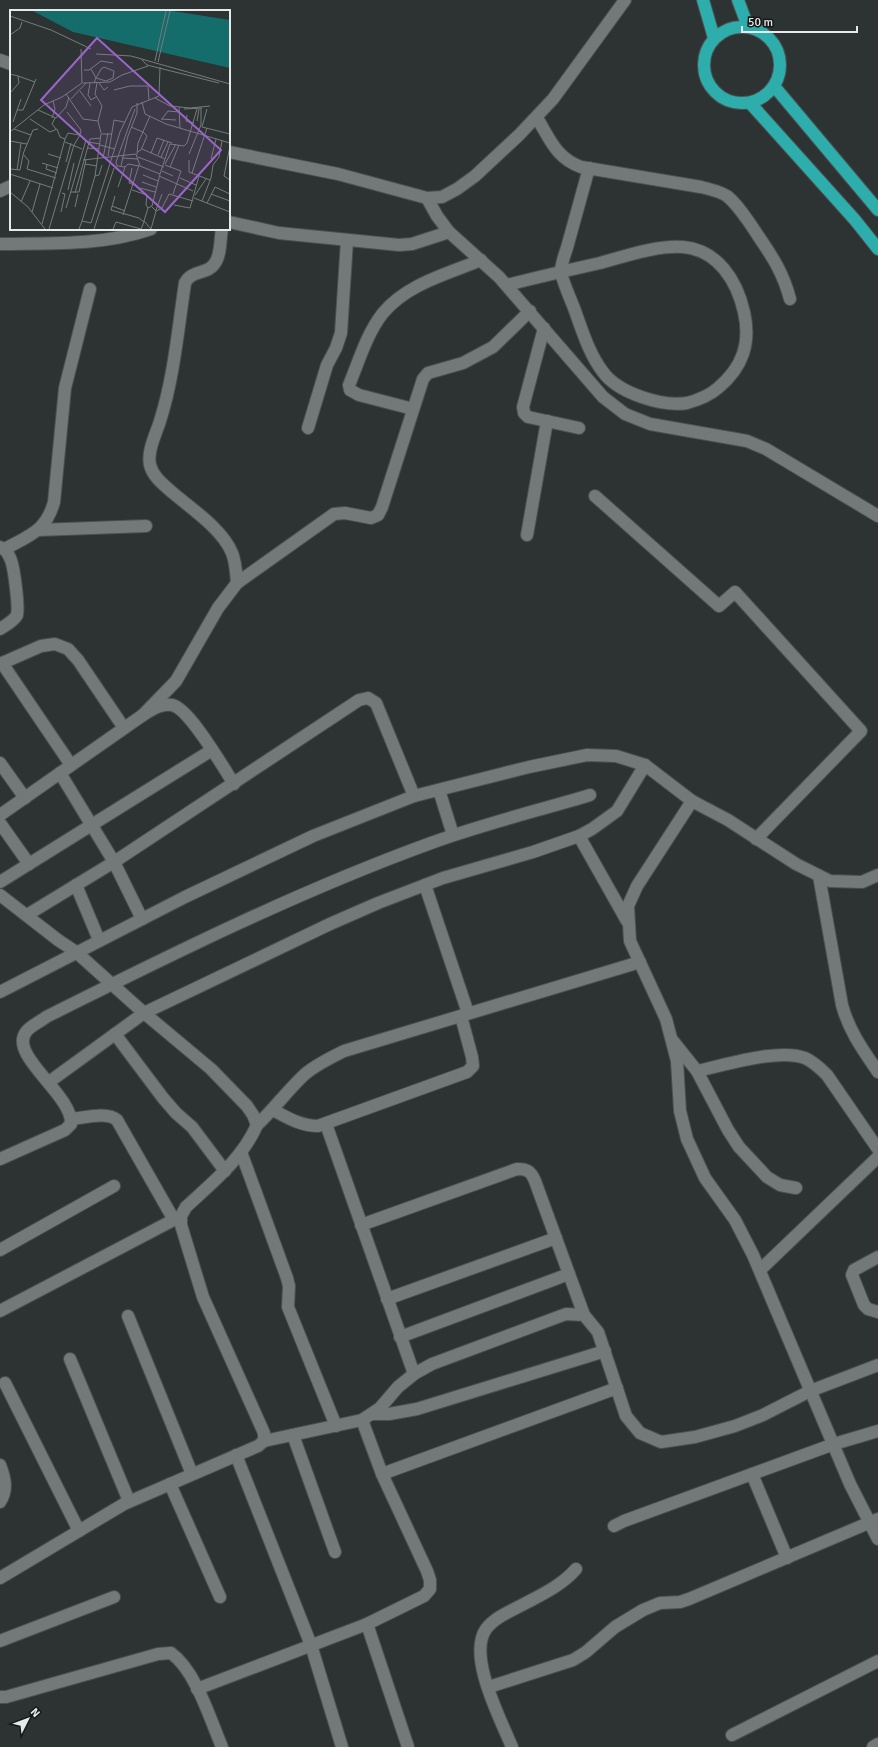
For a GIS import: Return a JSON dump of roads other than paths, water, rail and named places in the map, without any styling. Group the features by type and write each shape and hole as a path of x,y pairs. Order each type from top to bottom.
{"highway":[{"path":"703,0 714,38"},
{"path":"738,0 748,27"},
{"path":"735,27 748,27 762,32 773,43 779,57 780,72 774,86 764,96 750,102 736,103 723,98 712,89 705,77 703,63 706,49 714,38 724,30 735,27"},
{"path":"774,86 878,210"},
{"path":"750,102 855,220 878,249"}],"street":[{"path":"230,152 338,174 427,198 442,197 469,180 498,156 537,118 553,99 625,0"},
{"path":"0,60 10,64"},
{"path":"537,118 558,152 571,164 701,188 715,191 727,196 738,207 777,263 785,280 790,298"},
{"path":"507,285 561,272 667,247 684,247 704,252 721,264 733,280 742,303 747,324 747,343 741,361 718,388 701,398 685,403 664,403 638,395 622,389 604,374 591,354 561,272 589,168"},
{"path":"0,191 10,186"},
{"path":"427,198 449,232 507,285 603,397 624,414 650,424 747,441 766,449 878,516"},
{"path":"230,222 279,233 399,245 412,244 449,232"},
{"path":"0,244 86,242 116,239 147,230"},
{"path":"222,230 216,263 209,269 188,278 185,283 168,388 150,453 150,465 154,474 162,484 216,530 225,540 232,553 237,583"},
{"path":"308,428 327,365 341,333 347,240"},
{"path":"413,409 359,395 350,390 349,385 373,329 383,314 396,300 408,291 423,283 481,260"},
{"path":"0,629 9,624 16,616 18,606 11,559 3,548 38,530 51,514 54,502 65,388 90,289"},
{"path":"143,715 176,680 218,608 237,583 334,514 345,513 370,518 378,515 382,507 423,379 428,372 453,366 479,356 506,336 530,311"},
{"path":"544,328 523,407 524,413 528,417 579,428"},
{"path":"527,535 548,421"},
{"path":"595,496 720,606 735,592 861,731 756,839"},
{"path":"38,530 146,526"},
{"path":"71,765 1,663 41,646 55,644 68,649 78,660 124,728"},
{"path":"27,915 114,862 359,700 368,698 376,702 414,796"},
{"path":"0,816 124,728 158,706 171,705 182,709 191,719 234,784"},
{"path":"0,882 212,750"},
{"path":"0,992 99,940 313,836 414,796 528,767 587,755 616,756 645,765 692,801 728,820 756,839 818,876 830,881 862,882 878,875"},
{"path":"0,762 25,798"},
{"path":"48,1082 144,1013 330,924 378,903 444,878 564,843 579,836 592,829 617,811 645,765"},
{"path":"60,773 114,862 142,919"},
{"path":"439,790 453,836"},
{"path":"0,1159 65,1130 71,1124 71,1119 62,1098 30,1060 22,1047 22,1039 26,1031 46,1017 252,917 375,865 453,836 590,795"},
{"path":"692,801 637,886 628,906 630,941 666,1019 677,1061 680,1111 687,1139 705,1178 735,1220 760,1270 850,1484 874,1521 878,1539"},
{"path":"0,823 29,864"},
{"path":"579,836 629,924"},
{"path":"818,876 842,1005 847,1023 856,1041 878,1072"},
{"path":"76,885 99,940"},
{"path":"273,1110 308,1126 326,1124 467,1072 473,1066 465,1014 425,886"},
{"path":"0,895 76,952 144,1013 211,1069 247,1106 257,1125"},
{"path":"0,1311 178,1218 186,1207 225,1171 251,1139 257,1125 273,1110 304,1075 325,1060 344,1051 640,962"},
{"path":"115,1034 163,1098 176,1113 192,1127 225,1171"},
{"path":"671,1039 697,1071 728,1130 739,1147 767,1177 780,1185 796,1188"},
{"path":"697,1071 777,1055 793,1055 806,1059 818,1066 832,1081 878,1149"},
{"path":"71,1119 106,1116 114,1117 178,1218 203,1297 264,1433 264,1441"},
{"path":"326,1124 414,1374"},
{"path":"241,1152 287,1278 289,1286 288,1307 336,1426"},
{"path":"760,1270 878,1157"},
{"path":"361,1225 517,1169 524,1169 531,1172 584,1315 598,1332 626,1416 640,1433 661,1442 695,1437 735,1426 763,1416 810,1391 878,1365"},
{"path":"0,1250 114,1186"},
{"path":"387,1299 556,1238"},
{"path":"878,1256 854,1270 852,1275 864,1305 868,1309 878,1312"},
{"path":"400,1337 569,1274"},
{"path":"367,1417 380,1408 398,1387 414,1374 432,1364 566,1314 584,1315"},
{"path":"128,1316 192,1474"},
{"path":"0,1578 130,1501 258,1446 264,1441 336,1426 367,1417 417,1409 605,1351"},
{"path":"70,1359 130,1501"},
{"path":"5,1383 79,1531"},
{"path":"382,1474 617,1388"},
{"path":"197,1689 367,1624 424,1596 430,1589 430,1580 427,1571 382,1474 367,1417"},
{"path":"614,1526 834,1444 878,1431"},
{"path":"293,1435 335,1552"},
{"path":"236,1455 311,1645 342,1747"},
{"path":"0,1465 6,1486 3,1498 0,1502"},
{"path":"752,1474 787,1558"},
{"path":"170,1484 220,1597"},
{"path":"488,1687 573,1660 591,1648 615,1627 648,1608 660,1603 680,1602 689,1599 874,1521"},
{"path":"512,1747 488,1687 480,1656 481,1644 485,1630 492,1622 559,1585 569,1578 576,1569"},
{"path":"0,1641 114,1596"},
{"path":"367,1624 408,1747"},
{"path":"0,1697 6,1697 158,1654 171,1653 186,1667 222,1747"},
{"path":"732,1735 878,1661"},
{"path":"873,1747 878,1744"}]}
